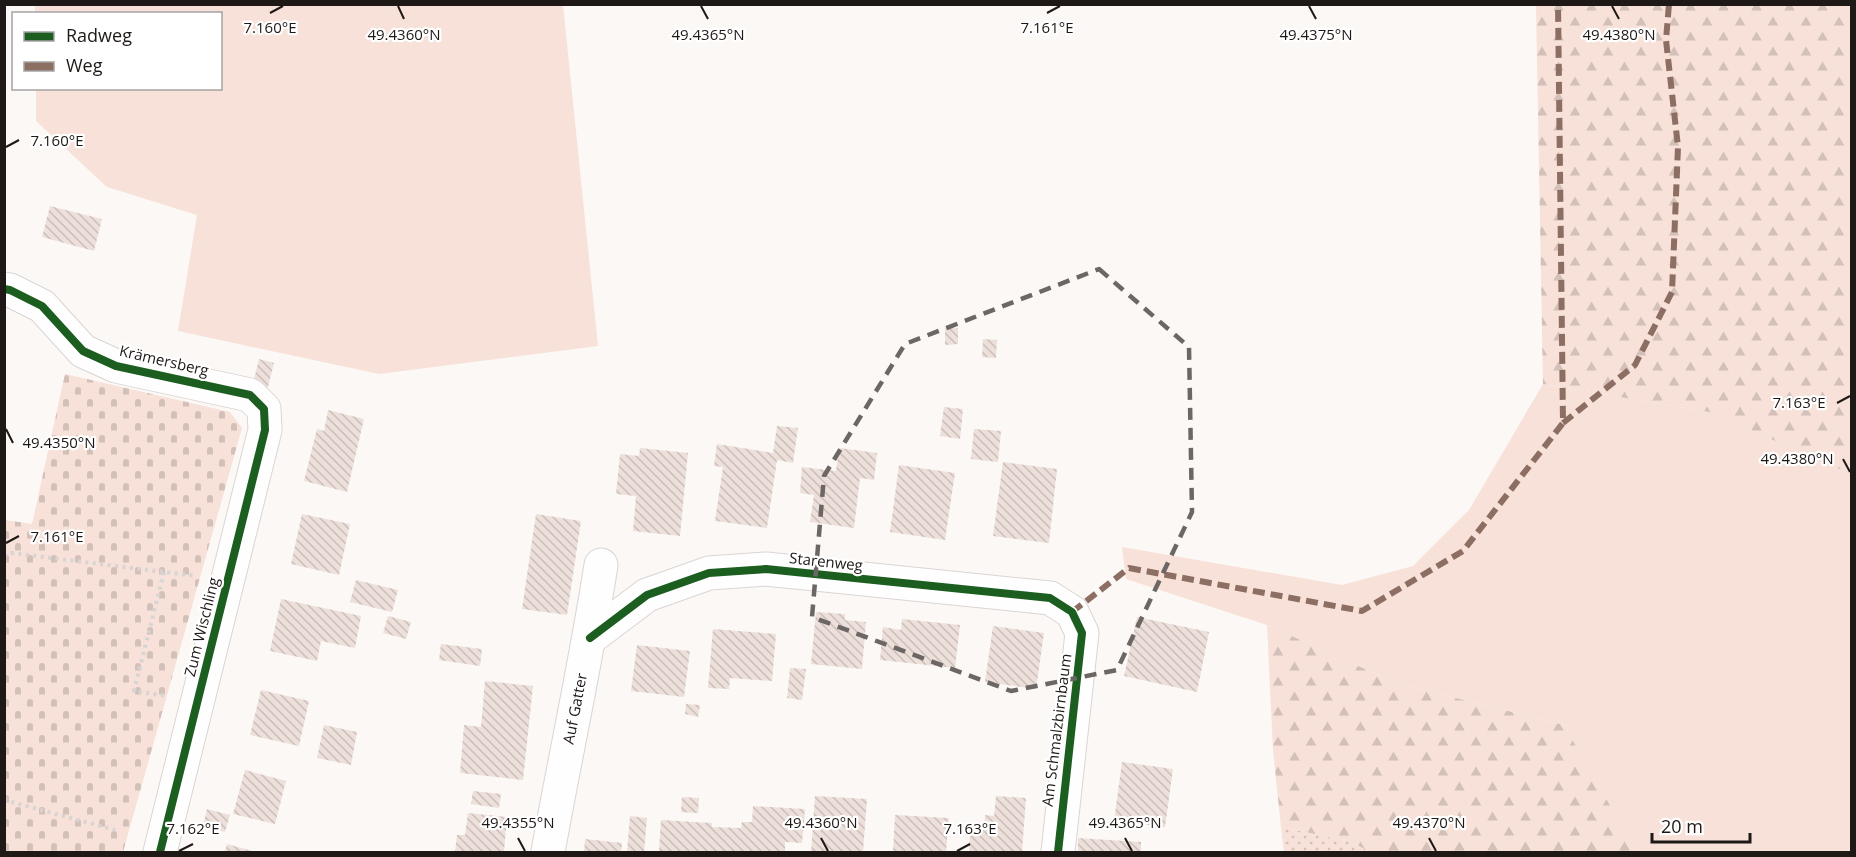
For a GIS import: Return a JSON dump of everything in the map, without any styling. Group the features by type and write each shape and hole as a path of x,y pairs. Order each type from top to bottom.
{"street":[{"name":"Krämersberg","path":"4,290 10,290 42,306 83,351 116,366 250,395 264,409"},
{"name":"Zum Wischling","path":"160,852 266,430 264,409"},
{"name":"Auf Gatter","path":"548,852 590,638 601,565"},
{"name":"Starenweg","path":"590,638 647,595 709,573 766,569 1050,598 1072,612"},
{"name":"Am Schmalzbirnbaum","path":"1058,852 1082,633 1072,612"}],"path":[{"path":"4,556 11,554 227,580"},
{"path":"164,572 134,691 197,702"},
{"path":"4,800 115,830"}],"highlighted area":[{"path":"1099,269 1189,347 1192,512 1117,670 1011,691 812,617 824,476 905,344"}],"green space":[{"path":"35,5 563,5 598,346 379,374 178,331 197,215 107,187 36,121 36,90 222,90 222,12 35,12"},
{"path":"1536,5 1851,5 1851,474 1709,412 1543,384"},
{"path":"65,374 230,412 242,428 123,852 5,852 5,520 32,524"},
{"path":"1543,384 1709,412 1851,474 1851,852 1639,852 1564,725 1396,683 1267,625 1126,579 1122,547 1342,585 1413,566 1469,510"},
{"path":"1267,625 1396,683 1564,725 1639,852 1369,852 1352,842 1281,827 1273,750"},
{"path":"1281,827 1352,842 1369,852 1284,852"}],"building":[{"path":"50,206 102,219 94,251 42,237"},
{"path":"945,328 958,328 958,344 945,345"},
{"path":"983,339 997,340 996,358 982,357"},
{"path":"259,359 274,363 268,387 253,383"},
{"path":"944,407 963,409 960,439 940,436"},
{"path":"328,410 364,419 347,492 304,481 317,429 324,431"},
{"path":"777,426 798,428 793,463 777,460 767,528 715,521 723,467 714,466 717,444 773,453"},
{"path":"974,429 1001,431 998,462 971,459"},
{"path":"640,448 688,453 680,536 633,531 636,496 616,494 620,454 639,456"},
{"path":"839,448 877,453 874,480 860,478 854,528 810,522 814,495 800,493 802,467 836,471"},
{"path":"1003,462 1057,469 1049,543 993,536"},
{"path":"899,465 955,473 945,540 890,532"},
{"path":"302,514 350,524 339,575 291,564"},
{"path":"536,514 581,521 567,615 522,609"},
{"path":"356,580 398,590 392,612 350,602"},
{"path":"281,599 361,616 355,648 321,641 317,661 270,651"},
{"path":"816,612 845,614 845,620 866,622 862,669 811,664"},
{"path":"388,616 411,622 406,639 383,633"},
{"path":"1137,617 1209,632 1197,692 1124,676"},
{"path":"902,619 960,625 955,668 880,660 883,627 901,630"},
{"path":"993,626 1044,633 1036,689 985,682"},
{"path":"713,629 776,634 772,681 730,678 729,689 708,688"},
{"path":"441,644 482,649 480,666 439,660"},
{"path":"637,645 690,651 684,697 631,691"},
{"path":"790,668 806,669 802,700 787,698"},
{"path":"485,681 533,686 523,780 460,773 464,725 481,727"},
{"path":"261,690 309,701 299,746 250,735"},
{"path":"686,704 700,705 698,717 685,714"},
{"path":"324,725 357,732 351,765 317,758"},
{"path":"1122,762 1173,769 1165,827 1114,821"},
{"path":"245,770 286,781 275,824 233,814"},
{"path":"473,791 501,794 499,808 471,804"},
{"path":"815,796 867,799 863,852 811,852"},
{"path":"996,796 1026,798 1022,852 969,852 970,829 984,829 985,815 994,816"},
{"path":"682,797 699,798 698,813 681,812"},
{"path":"753,806 805,809 802,843 785,842 785,852 659,852 661,820 712,823 712,827 741,828 742,822 752,822"},
{"path":"207,809 230,815 225,832 203,826"},
{"path":"468,813 507,817 504,852 455,852 457,835 465,835"},
{"path":"895,815 949,818 946,852 893,852"},
{"path":"630,816 647,818 644,852 627,852"},
{"path":"1078,838 1141,842 1141,852 1078,852"},
{"path":"585,839 622,843 621,852 584,852"},
{"path":"227,844 256,852 225,852"}],"marked path":[{"path":"1072,612 1129,568 1362,611 1463,551 1563,423 1558,4"},
{"path":"1563,423 1635,365 1672,292 1678,147 1666,40 1669,4"}],"cycle path":[{"path":"4,289 42,306 83,351 116,366 250,395 264,409 265,430 160,852"},
{"path":"590,638 647,595 709,573 766,569 1050,598 1072,612 1082,633 1058,852"}]}
